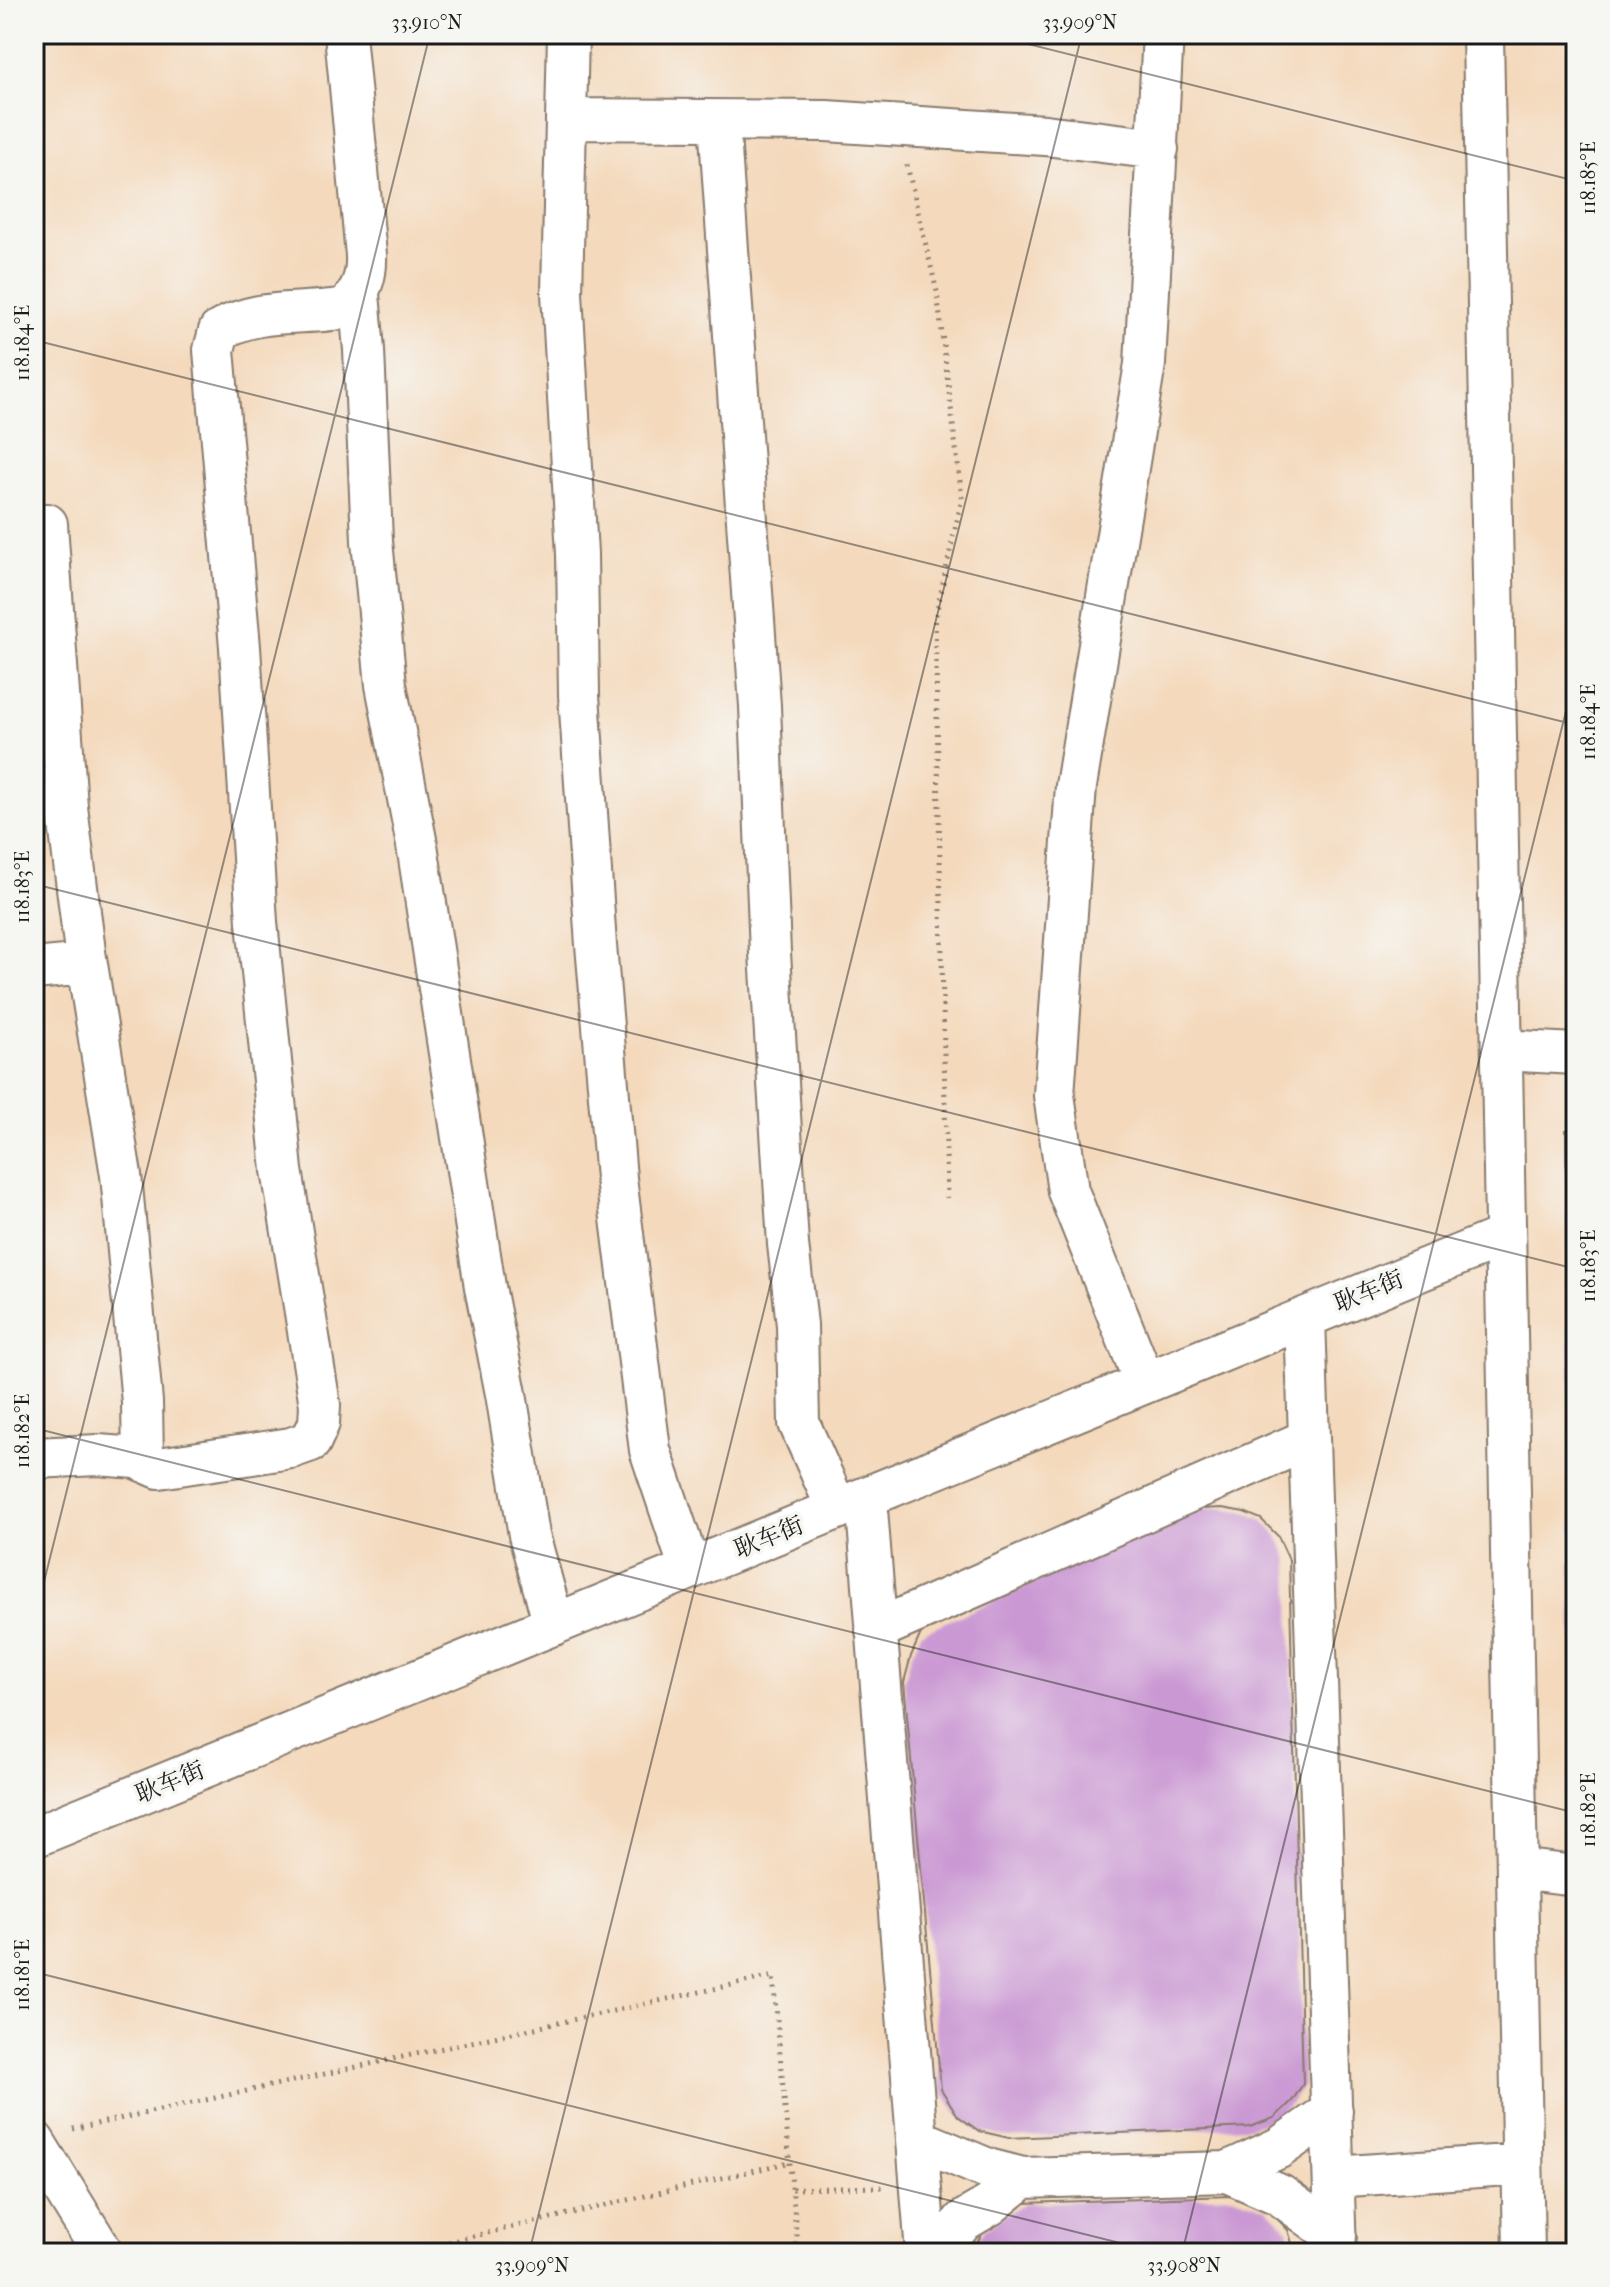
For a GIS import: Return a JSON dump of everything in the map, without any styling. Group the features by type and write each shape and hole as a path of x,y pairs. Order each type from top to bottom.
{"street":[{"path":"34,1458 98,1455 136,1458 159,1468 291,1448 311,1441 319,1423 320,1405 282,1170 260,953 240,647 214,350 219,331 235,321 285,312 346,308 359,294 367,274 366,255 345,34"},
{"path":"568,34 562,293 577,554 579,695 596,945 616,1178 650,1450 690,1569"},
{"path":"1145,1383 1068,1191 1054,1095 1076,786 1145,364 1163,34"},
{"path":"1483,34 1524,2253"},
{"path":"566,119 826,121 1045,135 1158,149"},
{"path":"719,121 760,706 770,953 788,1244 797,1325 799,1423 851,1503 876,1630 926,2253"},
{"path":"359,294 372,541 386,685 417,845 485,1287 529,1535 554,1625"},
{"path":"47,524 67,807 86,964 121,1175 142,1402 143,1461"},
{"path":"34,969 86,964"},
{"path":"1502,1050 1576,1054"},
{"name":"耿车街","path":"34,1837 1505,1236"},
{"path":"1305,1318 1336,2245"},
{"path":"876,1630 1309,1439"},
{"path":"1517,1869 1576,1876"},
{"path":"917,2139 988,2169 1023,2178 1227,2172 1279,2148 1332,2111"},
{"path":"49,2136 103,2253"},
{"path":"1334,2177 1522,2164"},
{"path":"1227,2172 1280,2195 1336,2245"},
{"path":"938,2253 963,2221 990,2205 1023,2178"}],"path":[{"path":"898,125 937,292 962,498 935,619 947,1198"},
{"path":"49,2136 773,1976 798,2253"},
{"path":"402,2253 790,2162"},
{"path":"792,2189 920,2186"}],"building":[{"path":"1566,1130 1576,1130 1576,1538 1573,1538"},
{"path":"1222,1508 1261,1519 1278,1536 1289,1560 1303,2084 1292,2101 1274,2118 1250,2127 1009,2138 979,2131 958,2116 941,2089 904,1682 911,1656 921,1633 1201,1509"},
{"path":"1571,1562 1576,1562 1576,1674 1573,1674"},
{"path":"1232,2196 1267,2208 1288,2230 1295,2253 971,2253 985,2229 1024,2203"}]}
